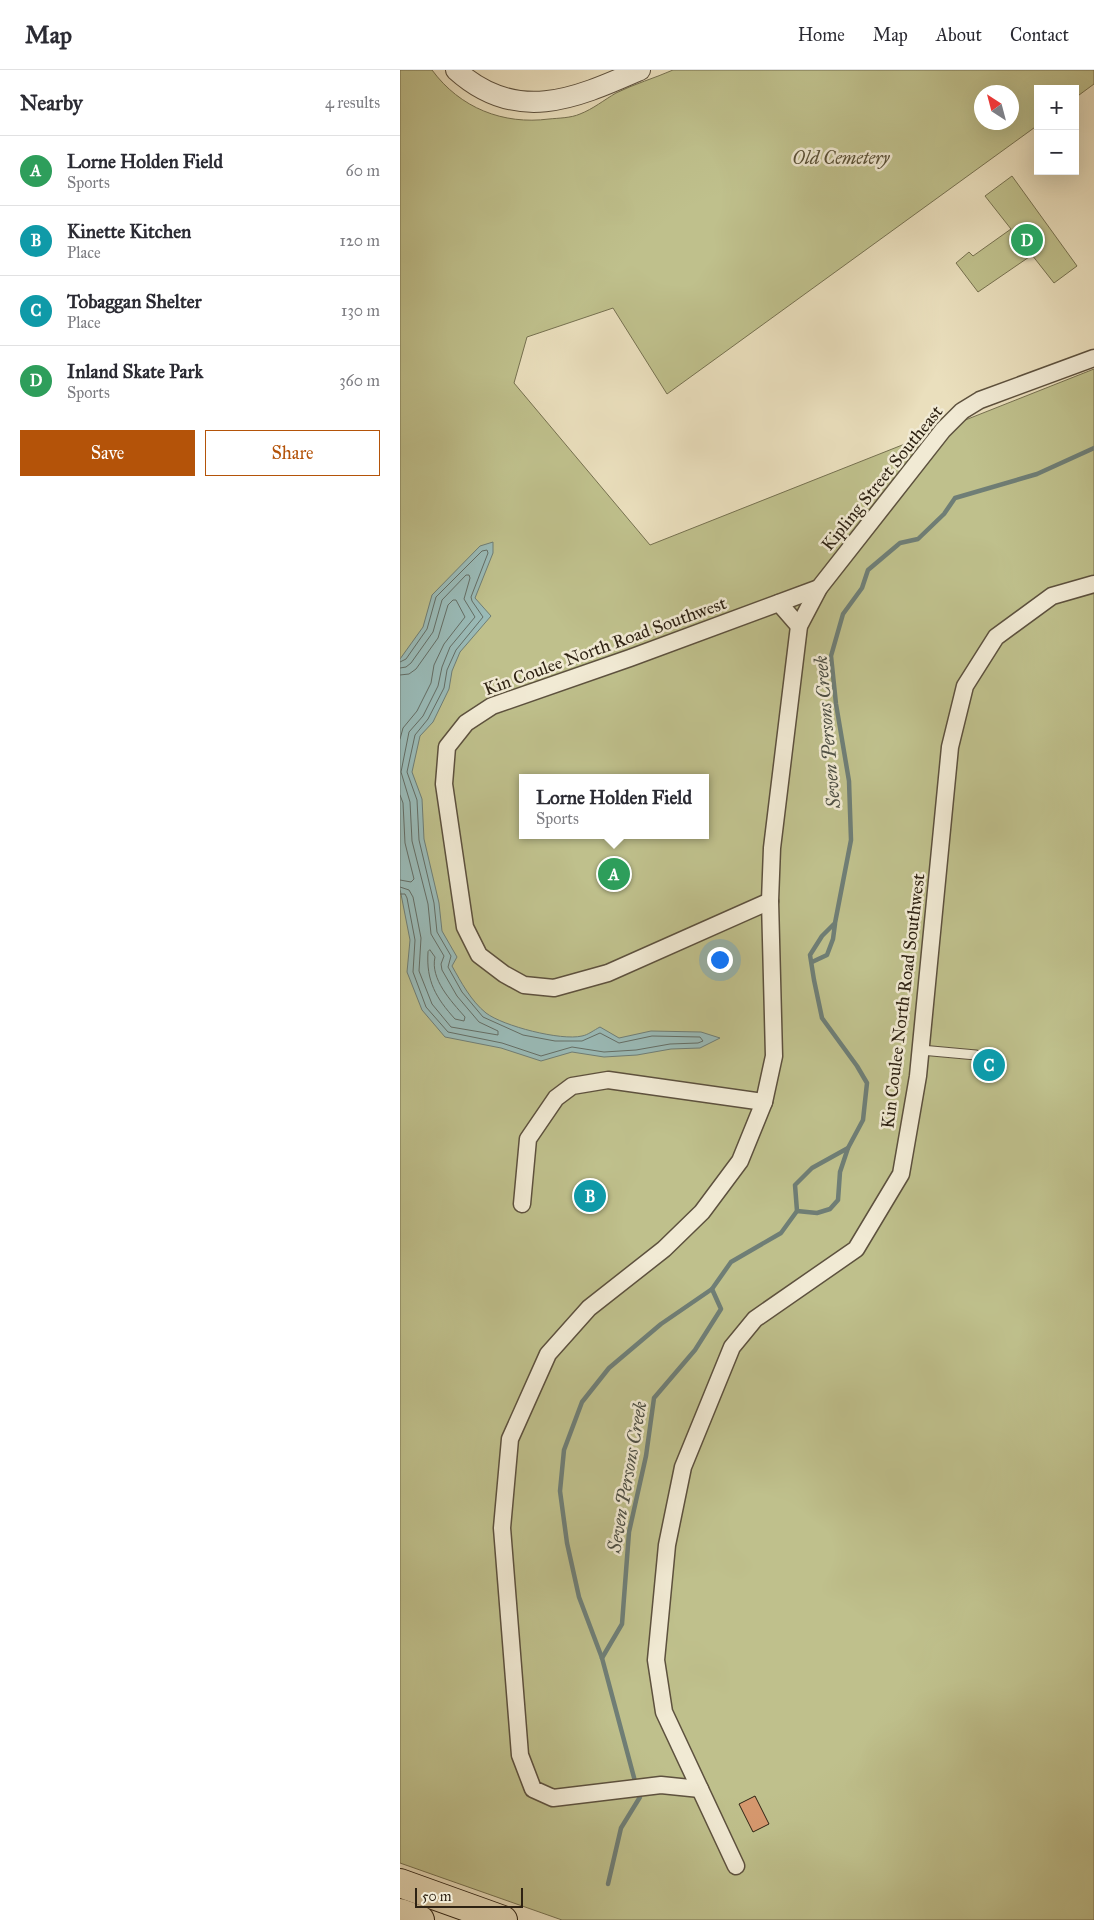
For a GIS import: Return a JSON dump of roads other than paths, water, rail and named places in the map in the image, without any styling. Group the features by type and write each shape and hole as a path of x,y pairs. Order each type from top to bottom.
{"highway":[{"path":"400,1883 503,1920"},
{"path":"400,1913 420,1920"}],"street":[{"path":"456,70 466,78 498,96 520,101 542,101 562,99 587,93 640,70"},
{"name":"Kipling Street Southeast","path":"819,588 943,430 962,412 980,400 1094,358"},
{"name":"Kin Coulee North Road Southwest","path":"736,1866 664,1712 656,1660 667,1545 683,1467 732,1347 755,1320 856,1249 901,1174 921,1050 950,747 965,686 996,637 1052,596 1094,584"},
{"path":"700,1789 660,1785 553,1798 533,1788 520,1755 502,1528 510,1439 548,1354 589,1308 664,1249 702,1212 740,1161 764,1102 774,1056 770,901 772,848 799,626 819,588"},
{"name":"Kin Coulee North Road Southwest","path":"770,901 608,973 554,988 524,985 504,974 479,954 465,927 444,784 447,747 466,723 492,706 819,588"},
{"path":"779,603 799,626"},
{"path":"522,1204 528,1139 556,1098 572,1086 608,1080 764,1102"}],"lane":[{"path":"921,1050 976,1055"}],"water":[{"path":"493,542 493,553 475,598 491,616 460,652 452,671 449,689 433,722 420,736 412,772 422,799 424,839 439,903 442,931 457,957 452,966 476,1003 486,1013 505,1023 547,1034 573,1037 589,1034 600,1027 619,1038 651,1031 701,1032 720,1038 700,1048 671,1049 637,1055 604,1057 572,1052 541,1061 501,1048 445,1037 422,1010 407,972 410,940 400,889 400,659 423,627 432,595 480,546"}],"waterway":[{"name":"Seven Persons Creek","path":"636,1785 602,1658 579,1597 567,1543 560,1491 564,1450 582,1402 609,1368 661,1324 712,1289 731,1262 781,1233 797,1211 795,1185 812,1168 848,1148 863,1120 867,1083 822,1018 810,955 822,936 835,923 851,840 849,781 836,704 831,656 843,614 862,588 868,570 900,543 918,539 944,514 955,498 1037,474 1094,448"},
{"name":"Seven Persons Creek","path":"812,962 827,955 833,939 835,924"},
{"name":"Seven Persons Creek","path":"797,1211 817,1213 830,1209 838,1200 840,1172 848,1148"},
{"name":"Seven Persons Creek","path":"602,1658 622,1624 629,1532 646,1456 654,1398 695,1350 721,1309 712,1289"},
{"name":"Seven Persons Creek","path":"608,1884 621,1828 640,1797 638,1792"}],"place":[{"name":"Inland Skate Park","path":"1027,240"},
{"name":"Lorne Holden Field","path":"614,874"},
{"name":"Tobaggan Shelter","path":"989,1065"},
{"name":"Kinette Kitchen","path":"590,1196"}],"park label":[{"name":"Old Cemetery","path":"841,158"}]}
